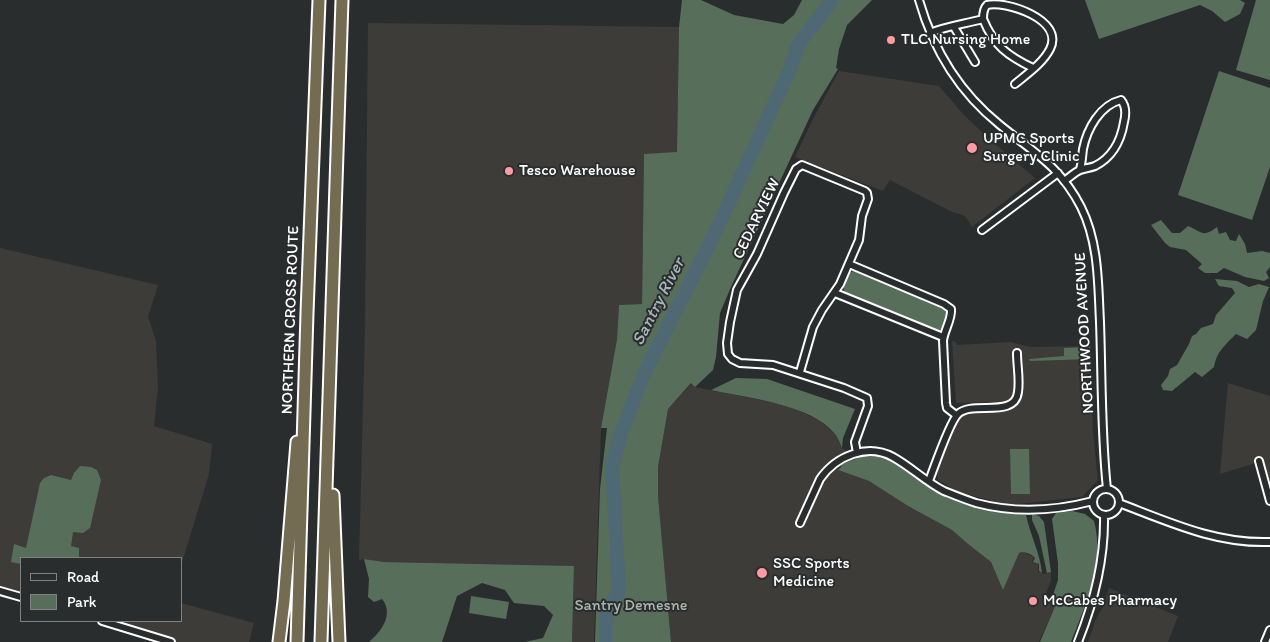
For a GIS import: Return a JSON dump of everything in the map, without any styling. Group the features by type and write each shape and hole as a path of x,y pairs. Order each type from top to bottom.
{"highway":[{"name":"NORTHERN CROSS ROUTE","path":"297,642 319,0"},
{"path":"321,642 342,0"},
{"path":"279,642 284,601 307,313"},
{"path":"329,408 340,642"}],"street":[{"name":"NORTHWOOD AVENUE","path":"919,0 930,33 953,74 983,110 1038,153 1058,173 1084,214 1092,236 1096,260 1107,488"},
{"path":"1015,84 1033,68 1050,49 1053,34 1050,26 1030,10 1005,2 989,4 985,7 983,20 993,39 1018,62 1033,68"},
{"path":"930,33 945,27 954,27 983,20"},
{"path":"954,27 975,62"},
{"path":"1064,181 1080,170 1096,165 1109,155 1117,145 1122,133 1125,117 1125,104 1121,100 1112,102 1091,126 1083,149 1080,170"},
{"name":"CEDARVIEW","path":"800,372 813,327 822,310 835,293 849,264 860,234 862,216 868,199 867,193 809,167 799,166 784,193 757,254 738,290 732,308 727,343 728,354 732,359 740,363 773,365 800,372 852,390 866,398 868,406 855,442 857,453"},
{"path":"982,230 1058,173"},
{"path":"849,264 950,307 951,316 943,337 946,408 956,415"},
{"path":"835,293 943,337"},
{"path":"929,481 956,415 967,409 1003,407 1014,401 1018,392 1017,353"},
{"path":"800,523 824,472 842,458 857,453 874,452 887,455 944,491 976,502 1006,509 1046,509 1093,501"},
{"path":"1258,461 1270,500"},
{"path":"1107,488 1117,494 1119,503 1114,512 1104,515 1096,510 1093,501 1099,491 1107,488"},
{"path":"1119,503 1200,534 1255,543 1270,542"},
{"path":"1078,642 1097,587 1104,515"},
{"path":"0,591 20,597"},
{"path":"105,622 171,642"},
{"path":"1265,642 1270,630"}],"shaded area":[{"path":"368,23 679,27 677,153 644,154 642,304 619,305 617,339 601,428 594,642 572,642 574,566 359,560 365,329"},
{"path":"839,71 939,86 963,114 988,138 1035,178 972,227 965,216 950,211 890,180 883,191 795,157"},
{"path":"0,248 158,285 148,317 156,341 158,387 154,426 212,444 209,474 182,563 182,557 20,557 20,597 0,591"},
{"path":"952,341 956,342 957,345 1011,342 1030,347 1091,346 1093,432 1098,480 1082,497 1008,505 959,492 938,480 937,469 956,421 961,414 992,413 991,402 956,403"},
{"path":"692,383 695,387 790,406 820,421 835,434 842,448 847,451 838,470 869,481 908,506 952,530 991,562 1003,589 1018,553 1023,552 1034,557 1032,562 1038,564 1038,572 1044,574 1051,572 1051,581 1044,598 1056,604 1039,642 671,642 658,496 658,467 668,409"},
{"path":"1228,383 1270,396 1270,489 1262,461 1220,474"},
{"path":"1109,588 1178,616 1168,642 1088,642"},
{"path":"182,603 254,623 249,642 171,642 105,622 182,622"}],"green space":[{"name":"Santry Demesne","path":"682,0 701,0 734,15 783,24 794,15 802,0 872,0 847,25 839,49 836,68 838,69 813,110 731,287 720,313 713,370 695,387 691,383 668,409 658,467 658,496 671,642 595,642 600,489 607,428 601,428 617,339 619,305 642,304 644,154 677,152 679,27"},
{"path":"1085,0 1240,0 1245,3 1240,14 1225,22 1212,11 1200,5 1099,39"},
{"path":"1256,0 1270,0 1270,80 1236,70"},
{"path":"1219,71 1270,88 1270,167 1252,220 1178,195"},
{"path":"1161,220 1172,233 1180,233 1188,226 1202,233 1209,232 1217,227 1219,234 1226,232 1230,240 1236,241 1239,234 1245,244 1247,253 1262,251 1270,253 1270,267 1266,272 1269,278 1264,281 1245,277 1224,268 1217,273 1205,273 1198,268 1202,264 1186,250 1170,247 1165,243 1151,225"},
{"path":"856,270 945,308 948,312 942,327 939,331 934,331 845,293 843,287 849,273"},
{"path":"1215,279 1237,281 1249,287 1259,284 1269,287 1270,285 1263,301 1256,330 1247,339 1236,334 1219,353 1214,367 1202,377 1195,372 1172,391 1163,390 1161,385 1168,376 1170,369 1177,365 1192,336 1201,328 1213,324 1216,315 1235,293 1232,288 1219,286"},
{"path":"1090,347 1091,359 1030,361 1029,359 1064,356 1064,348"},
{"path":"736,378 767,379 855,409 843,438 842,448 835,434 811,416 778,404 711,390"},
{"path":"1010,449 1029,449 1030,494 1011,494"},
{"path":"861,457 878,457 891,461 944,496 967,505 1026,515 1042,573 1039,571 1039,564 1033,562 1034,557 1021,552 1003,590 991,562 952,530 908,506 869,481 838,470 842,464"},
{"path":"80,466 91,467 97,470 101,480 90,528 83,533 73,532 71,546 79,548 79,557 20,557 20,564 11,562 14,544 26,548 40,483 44,478 51,475 71,480"},
{"path":"1072,511 1085,514 1094,521 1097,536 1096,567 1088,598 1071,642 1040,642 1056,604 1051,601 1058,580 1058,563 1052,519 1056,513"},
{"path":"1032,514 1039,516 1044,522 1051,572 1047,573"},
{"path":"364,559 384,562 574,566 572,642 525,642 543,638 553,615 544,606 514,603 505,590 482,583 457,596 442,642 369,642 382,628 387,616 387,610 382,599 374,602 368,597 369,579"},
{"path":"471,596 509,602 506,619 469,613"}],"waterway":[{"name":"Santry River","path":"606,642 606,616 619,590 612,466 621,433 643,376 716,231 790,69 798,45 832,0"}],"place":[{"name":"TLC Nursing Home","path":"891,40"},
{"name":"UPMC Sports Surgery Clinic","path":"972,148"},
{"name":"Tesco Warehouse","path":"509,171"},
{"name":"SSC Sports Medicine","path":"762,573"},
{"name":"McCabes Pharmacy","path":"1033,601"}]}
